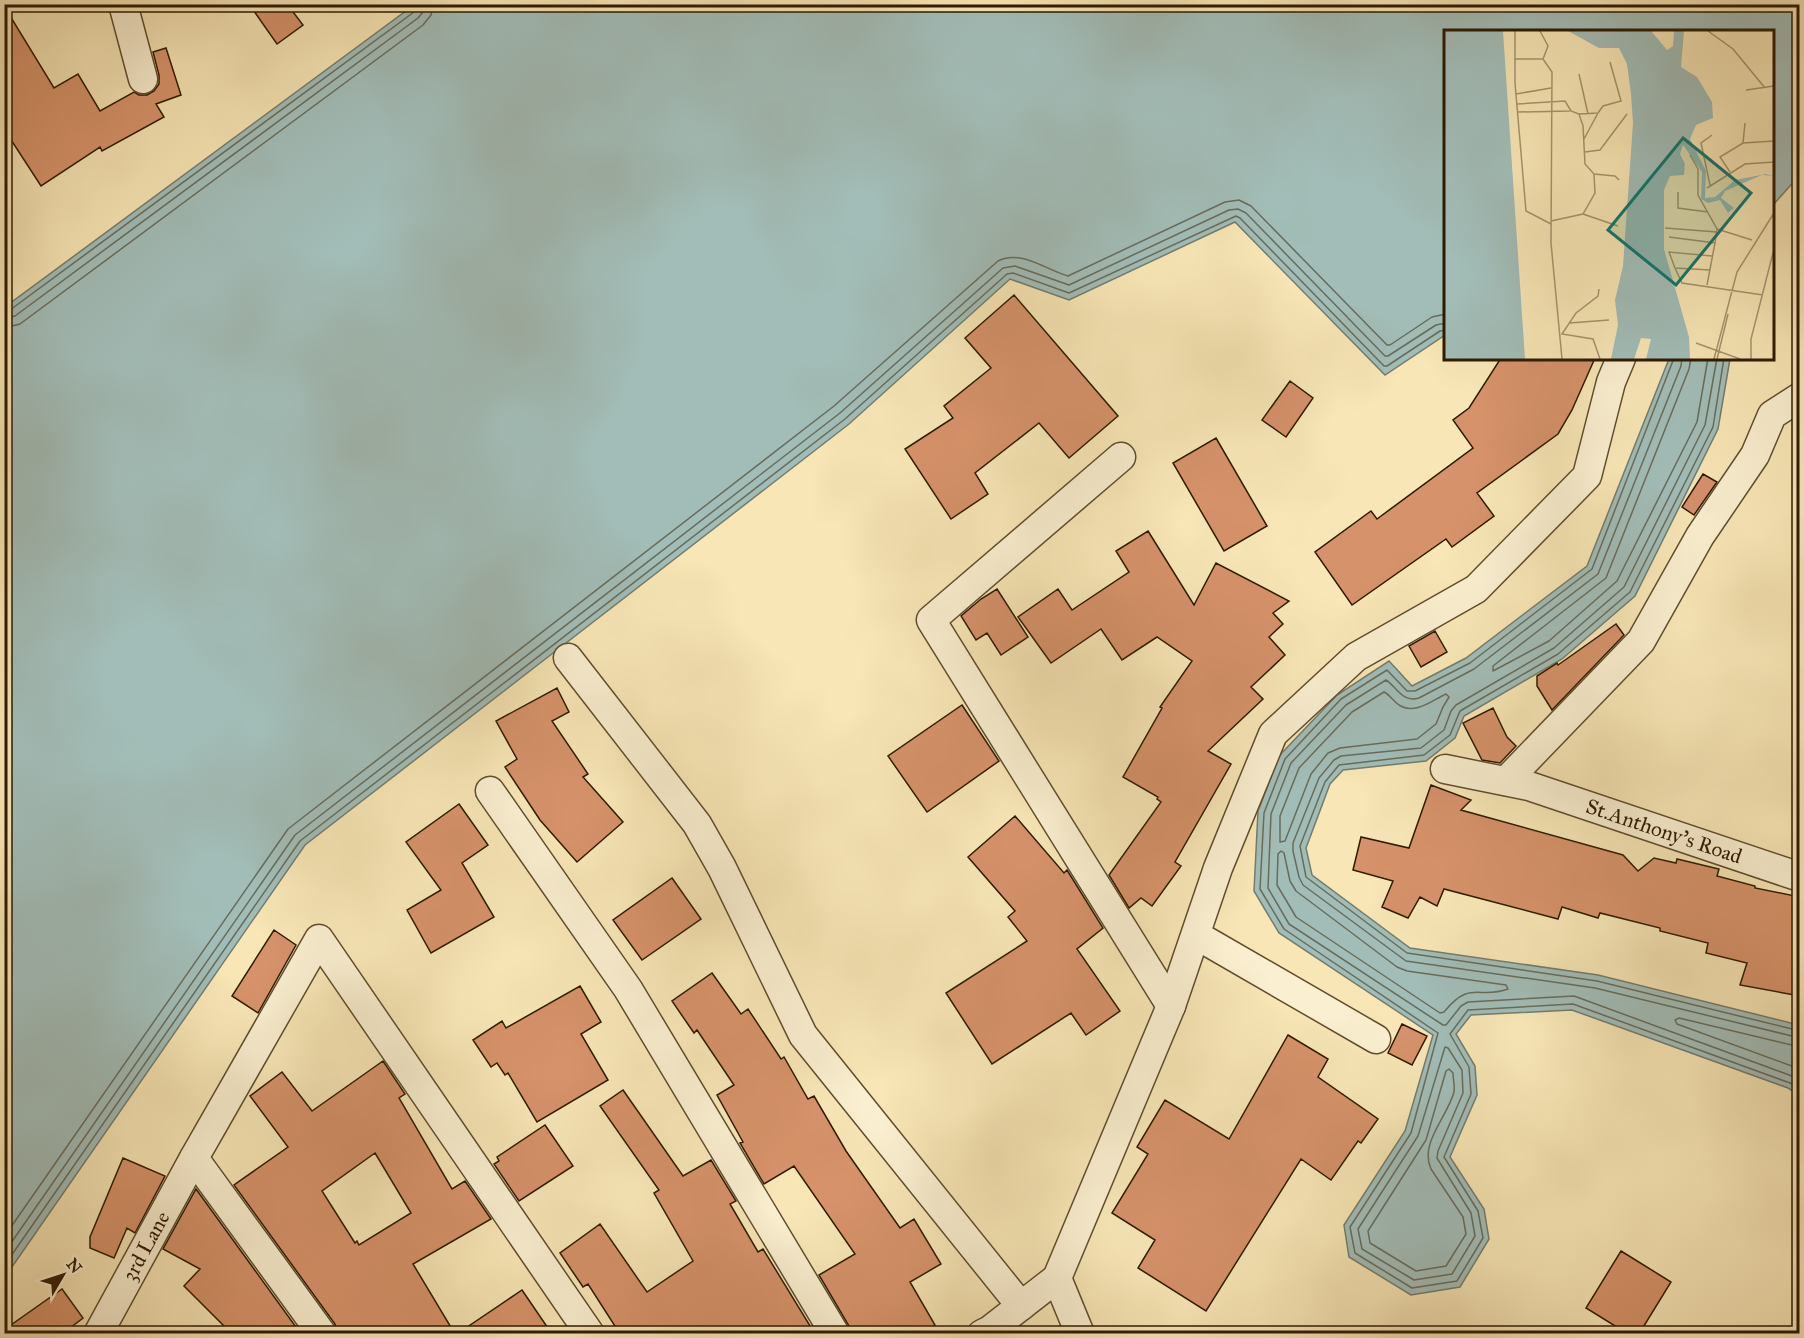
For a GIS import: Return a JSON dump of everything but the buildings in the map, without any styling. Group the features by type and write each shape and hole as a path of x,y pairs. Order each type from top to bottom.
{"street":[{"path":"123,4 143,79"},
{"path":"982,1334 1057,1278 1171,1006 1218,868 1273,734 1356,657 1476,589 1587,476 1611,382 1620,360"},
{"path":"1517,784 1641,641 1700,536 1755,455 1772,415 1800,397"},
{"path":"1121,457 931,620 1171,1006"},
{"path":"568,658 697,824 722,868 803,1035 1021,1306"},
{"name":"St.Anthony's Road","path":"1445,770 1517,784 1800,877"},
{"path":"490,791 628,989 835,1334"},
{"path":"1196,935 1376,1040"},
{"name":"3rd Lane","path":"98,1334 194,1158 319,939 590,1334"},
{"path":"194,1158 322,1334"},
{"path":"1057,1278 1080,1334"}],"water":[{"path":"414,5 1799,5 1799,176 1774,204 1774,30 1444,30 1444,336 1385,375 1235,222 1069,300 1010,279 849,424 305,845 5,1277 5,307"},
{"path":"1669,360 1730,360 1718,429 1635,596 1562,659 1464,716 1455,738 1426,761 1343,770 1330,784 1306,848 1312,875 1410,948 1598,975 1799,1025 1799,1095 1788,1088 1572,1010 1471,1015 1456,1034 1475,1066 1477,1095 1450,1157 1484,1209 1489,1239 1460,1287 1411,1295 1349,1257 1344,1225 1405,1131 1433,1035 1279,933 1254,891 1258,811 1279,756 1337,695 1389,661 1412,686 1466,658 1587,566"}]}
